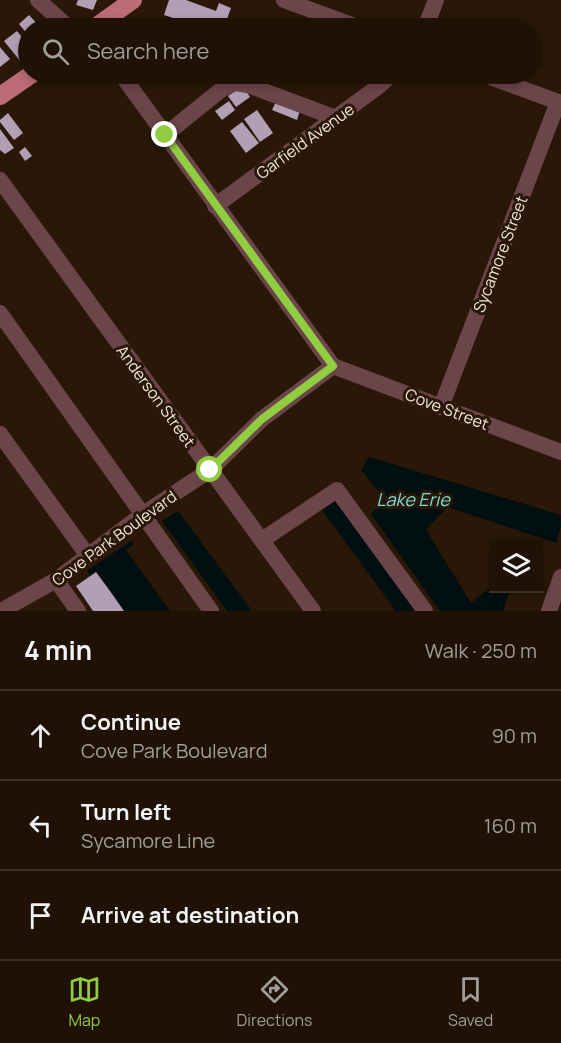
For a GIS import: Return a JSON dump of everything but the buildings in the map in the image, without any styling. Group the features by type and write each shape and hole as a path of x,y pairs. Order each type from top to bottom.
{"main road":[{"path":"108,18 133,0"},
{"path":"0,96 18,84"}],"street":[{"path":"38,0 58,18"},
{"path":"284,0 333,18"},
{"path":"429,18 436,0"},
{"path":"128,84 333,366"},
{"path":"165,135 222,89 233,84"},
{"path":"242,84 336,118"},
{"name":"Garfield Avenue","path":"215,206 380,84"},
{"path":"510,84 560,102"},
{"name":"Sycamore Street","path":"441,407 560,102"},
{"name":"Anderson Street","path":"0,180 313,611"},
{"path":"0,313 211,611"},
{"name":"Cove Street","path":"333,366 561,452"},
{"name":"Cove Park Boulevard","path":"1,611 56,580 142,515 210,470 262,419 333,366"},
{"path":"0,434 88,556"},
{"path":"262,540 337,490 426,611"},
{"path":"549,611 561,577"},
{"path":"56,580 78,611"}],"water":[{"name":"Lake Erie","path":"369,457 561,515 561,526 556,543 447,507 426,530 471,603 489,589 489,593 509,593 503,611 440,611 371,514 385,499 361,470"},
{"name":"Lake Erie","path":"335,500 418,611 396,611 321,509"},
{"path":"178,511 252,611 227,611 162,521"},
{"path":"131,541 134,544 126,550 170,611 124,611 96,572 91,576 87,571"}],"route":[{"path":"165,135 333,366 262,419 210,470"}]}
